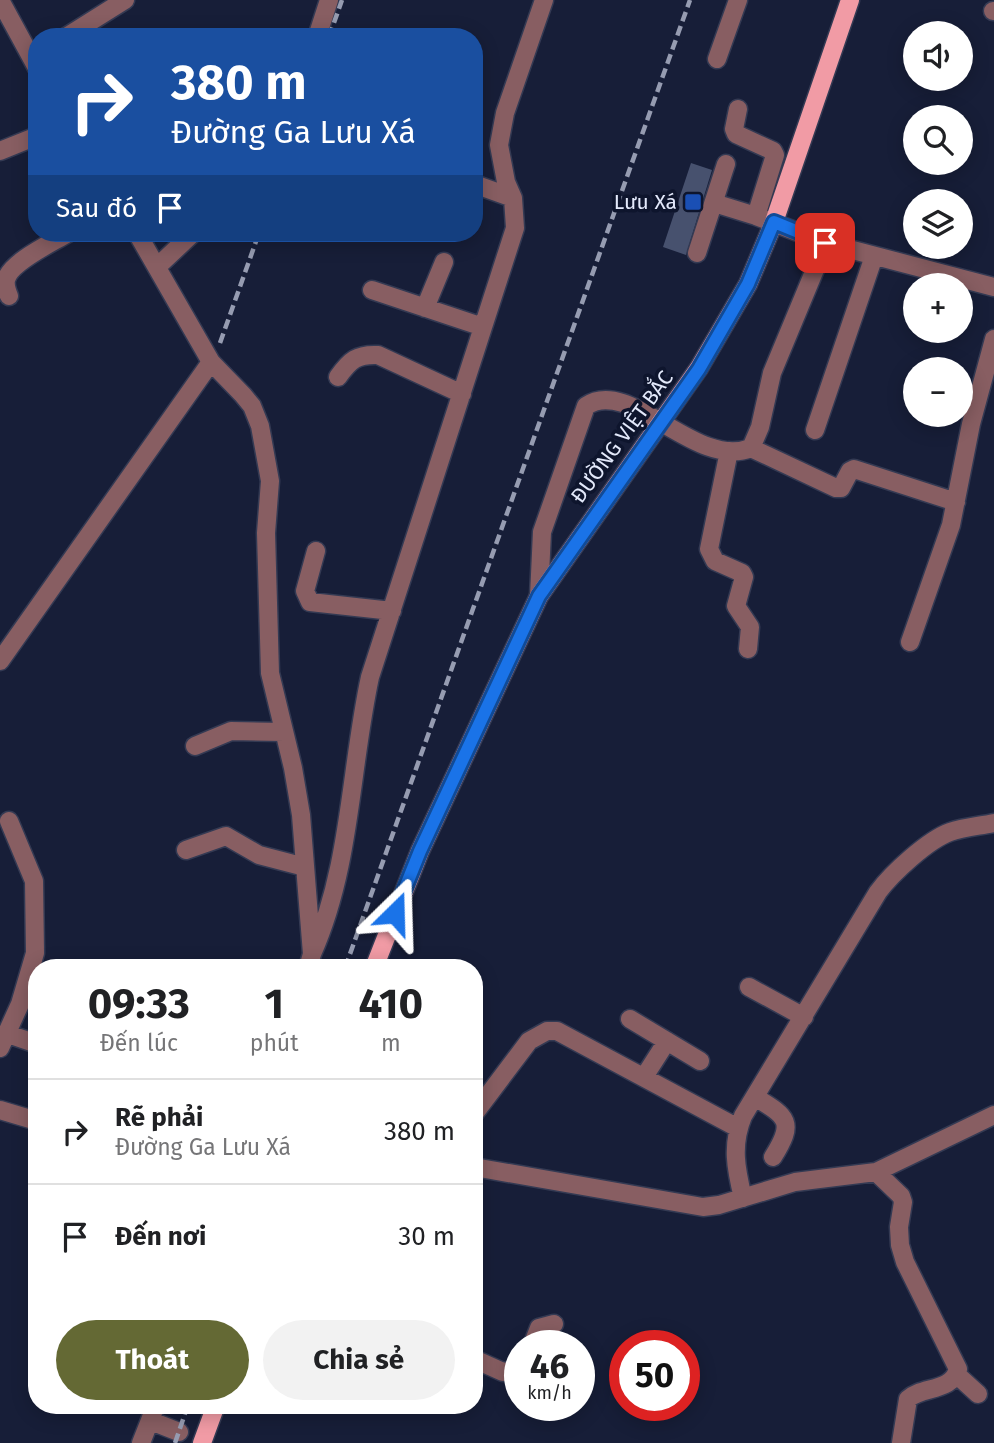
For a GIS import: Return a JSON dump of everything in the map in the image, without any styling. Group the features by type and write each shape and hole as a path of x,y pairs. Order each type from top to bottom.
{"main road":[{"name":"ĐƯỜNG VIỆT BẮC","path":"378,959 420,851 539,596 660,423 726,324 748,284 774,222 850,0"},
{"path":"202,1443 213,1414"}],"street":[{"path":"0,0 28,49"},
{"path":"80,28 125,0"},
{"path":"320,28 329,0"},
{"path":"311,959 333,902 361,718 370,677 516,228 513,198 506,182 499,145 505,113 544,0"},
{"path":"717,59 738,0"},
{"path":"738,109 734,129 736,134 773,150 775,155 756,215"},
{"path":"0,151 28,140"},
{"path":"697,253 726,164"},
{"path":"483,187 513,198"},
{"path":"714,203 756,215 825,243 994,287"},
{"path":"9,296 5,282 9,274 21,262 53,242"},
{"path":"143,242 211,362 252,406 266,450 270,481 266,533 270,673 293,768 305,867 310,959"},
{"path":"158,267 184,242"},
{"path":"751,448 760,427 772,373 825,243"},
{"path":"815,430 874,256"},
{"path":"425,308 444,262"},
{"path":"372,290 484,327"},
{"path":"910,642 951,525 971,424 994,339"},
{"path":"338,377 355,358 363,354 378,355 461,394"},
{"path":"0,661 211,362"},
{"path":"539,596 542,532 586,406 593,401 612,399 703,445 729,451 751,448 836,488 841,488 850,471 854,469 956,502"},
{"path":"729,451 709,550 715,561 742,572 744,577 736,606 750,627 748,649"},
{"path":"316,551 305,591 310,602 392,611"},
{"path":"195,746 231,731 284,732"},
{"path":"9,821 34,881 33,959"},
{"path":"743,1198 735,1161 738,1128 886,881 937,839 960,829 994,823"},
{"path":"186,850 226,836 259,855 305,867"},
{"path":"28,973 4,1041 28,1043"},
{"path":"749,987 804,1017"},
{"path":"630,1019 700,1061"},
{"path":"483,1102 529,1041 547,1031 557,1031 738,1128"},
{"path":"644,1077 667,1041"},
{"path":"755,1097 783,1114 786,1121 784,1139 773,1157"},
{"path":"483,1169 703,1207 795,1182 876,1172 994,1115"},
{"path":"2,1116 28,1120"},
{"path":"876,1172 901,1196 904,1208 899,1227 900,1245 905,1262 957,1365 956,1374 943,1385 912,1395 908,1399 901,1443"},
{"path":"538,1330 554,1324"},
{"path":"483,1363 504,1372"},
{"path":"956,1374 978,1394"},
{"path":"141,1443 153,1414"},
{"path":"154,1414 179,1432"}],"building":[{"path":"691,163 712,170 686,255 663,247"}],"railway":[{"path":"332,28 342,0"},
{"path":"348,959 690,0"},
{"path":"220,343 256,242"},
{"path":"175,1443 185,1414"}],"place":[{"name":"Lưu Xá","path":"693,202"}],"route":[{"path":"395,913 420,851 539,596 620,477 699,369 748,284 774,222 825,243"}]}
